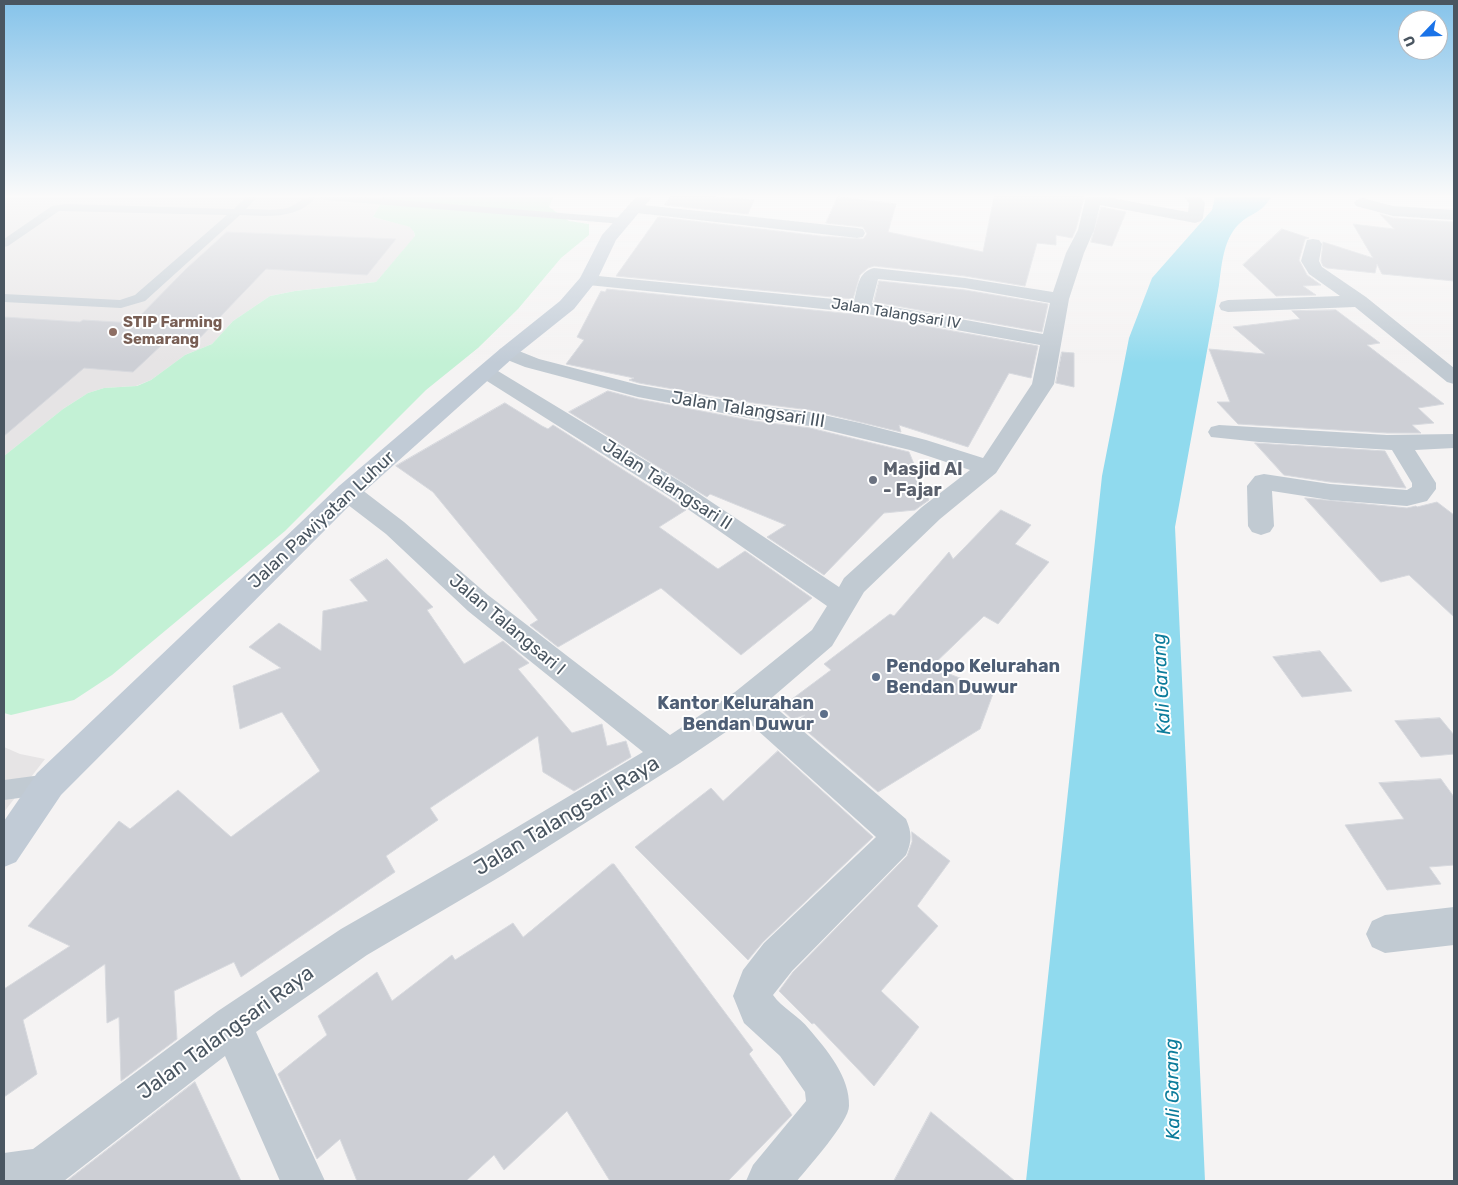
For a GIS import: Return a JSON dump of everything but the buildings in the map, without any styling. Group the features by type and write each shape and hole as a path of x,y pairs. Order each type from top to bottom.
{"main road":[{"name":"Jalan Pawiyatan Luhur","path":"4,850 49,784 348,492 496,364 567,306 588,280 602,252"}],"street":[{"path":"1051,341 1060,299 1076,252"},
{"path":"1312,252 1311,265 1359,301 1454,378"},
{"path":"862,307 870,275 878,272 965,283 1060,299"},
{"name":"Jalan Talangsari IV","path":"588,280 862,307 1051,341"},
{"path":"1228,306 1359,301"},
{"name":"Jalan Talangsari Raya","path":"26,1175 232,1025 354,942 490,863 669,754 746,701 822,638 849,594 884,556 931,513 988,468 1043,384 1051,341"},
{"name":"Jalan Talangsari III","path":"496,364 532,363 638,391 745,410 810,419 918,445 988,468"},
{"name":"Jalan Talangsari II","path":"496,364 584,431 741,532 812,585 849,594"},
{"path":"1219,432 1304,439 1399,442 1454,441"},
{"path":"1261,526 1259,486 1264,482 1330,492 1408,498 1418,495 1424,490 1424,483 1399,442"},
{"name":"Jalan Talangsari I","path":"348,492 395,528 478,603 546,659 669,754"},
{"path":"746,701 894,831 894,843 778,957 758,984 753,996 758,1009 794,1042 826,1085 828,1107 769,1181"},
{"path":"1385,934 1454,926"},
{"path":"232,1025 303,1181"}],"lane":[{"path":"4,298 121,304 131,302 140,298 192,252"},
{"path":"4,790 49,784"}],"shaded area":[{"name":"STIP Farming Semarang","path":"4,252 402,252 376,282 295,291 270,296 233,321 212,344 185,355 151,380 136,386 104,388 88,393 63,409 4,456"},
{"path":"4,747 20,754 45,759 4,812"}],"green space":[{"path":"401,252 568,252 518,309 478,348 426,390 285,531 112,675 74,700 11,715 4,713 4,456 63,409 88,393 104,388 137,386 151,380 185,355 212,344 233,321 270,296 295,291 376,282"}],"water":[{"name":"Kali Garang","path":"1175,252 1224,252 1175,527 1205,1181 1026,1181 1102,476 1129,338 1152,278"}],"place":[{"name":"STIP Farming Semarang","path":"113,332"},
{"name":"Masjid Al - Fajar","path":"873,480"},
{"name":"Pendopo Kelurahan Bendan Duwur","path":"876,677"},
{"name":"Kantor Kelurahan Bendan Duwur","path":"824,714"}]}
